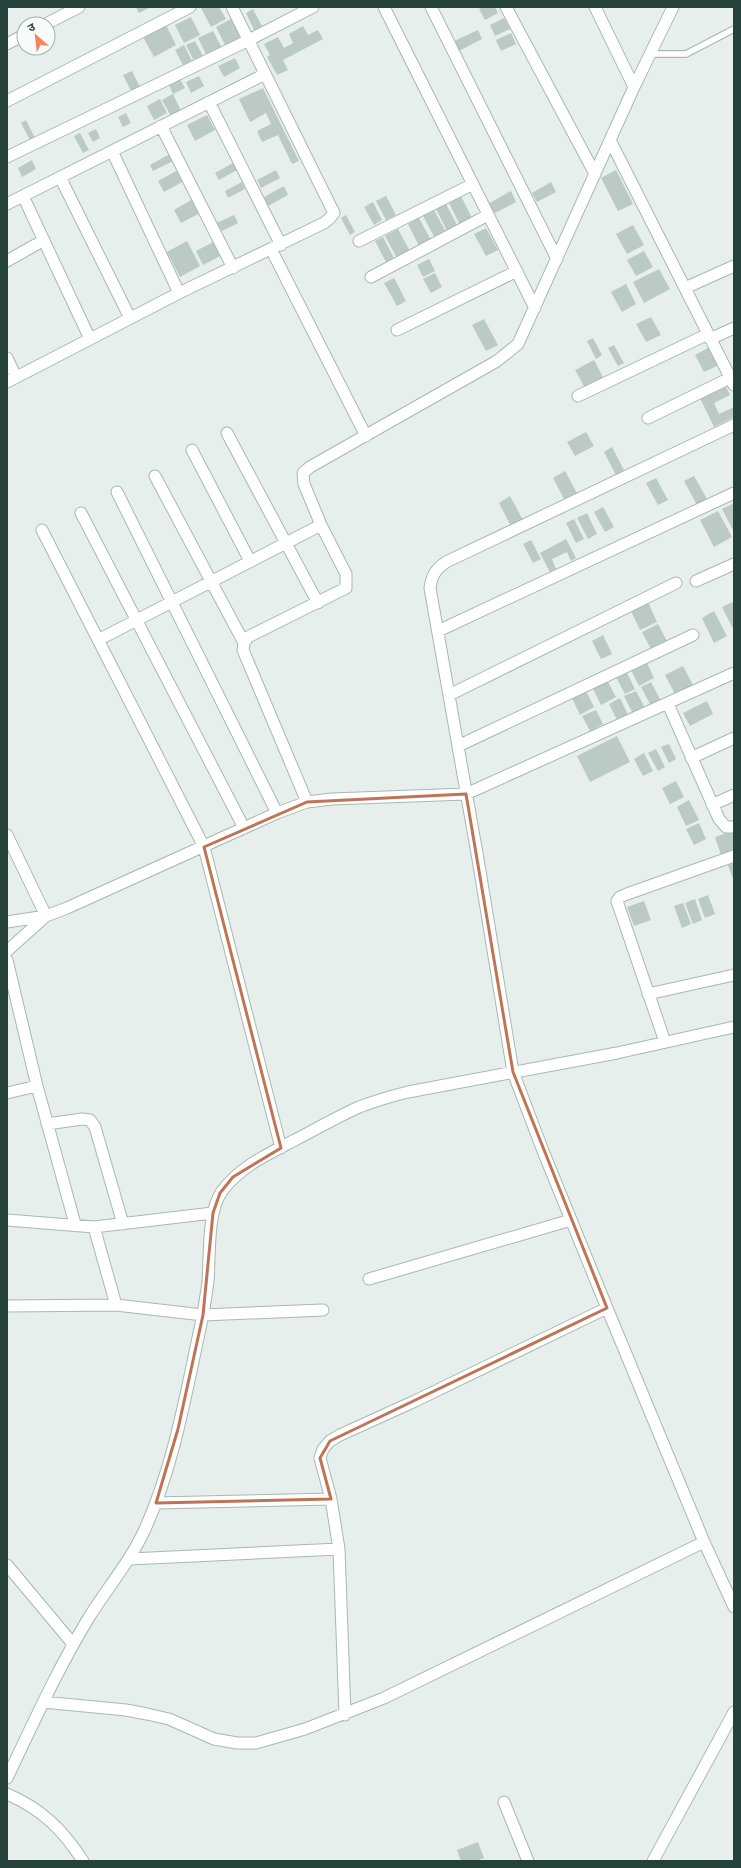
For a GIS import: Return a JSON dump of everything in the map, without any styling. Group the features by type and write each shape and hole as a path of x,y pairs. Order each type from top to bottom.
{"street":[{"path":"56,19 79,7"},
{"path":"7,101 190,7"},
{"path":"7,358 12,380 179,293 324,223 334,213 265,74 250,40 232,7"},
{"path":"7,157 250,40 312,7"},
{"path":"384,7 535,308"},
{"path":"431,7 557,259"},
{"path":"506,7 595,174"},
{"path":"595,7 634,87"},
{"path":"244,643 248,637 346,588 346,574 321,524 304,484 303,473 310,467 497,361 518,344 634,87 673,7"},
{"path":"7,44 16,39"},
{"path":"7,204 265,74"},
{"path":"209,102 366,436"},
{"path":"161,126 233,268"},
{"path":"610,140 732,382 648,418"},
{"path":"112,151 179,293"},
{"path":"60,177 130,318"},
{"path":"359,241 472,184"},
{"path":"23,196 90,339"},
{"path":"371,277 488,215"},
{"path":"7,261 44,240"},
{"path":"685,288 734,266"},
{"path":"396,330 517,271"},
{"path":"578,396 709,336 734,328"},
{"path":"734,425 446,562 436,569 430,588 478,859 513,1072 607,1308 704,1542 734,1607"},
{"path":"227,433 318,603"},
{"path":"192,450 250,561"},
{"path":"156,476 244,643 244,650 306,802"},
{"path":"117,492 277,813"},
{"path":"438,631 734,493"},
{"path":"81,513 244,828"},
{"path":"98,640 321,524"},
{"path":"42,530 204,847 281,1148"},
{"path":"696,581 734,564"},
{"path":"449,695 676,584"},
{"path":"458,746 693,635"},
{"path":"7,922 46,916 67,908 277,813 306,802 332,799 466,794 734,673"},
{"path":"668,704 721,823 726,827 734,827"},
{"path":"691,758 734,738"},
{"path":"712,805 734,795"},
{"path":"7,835 46,916"},
{"path":"665,1042 617,906 617,901 620,897 627,894 734,856"},
{"path":"7,950 46,916"},
{"path":"7,960 37,1086 75,1224"},
{"path":"648,994 734,975"},
{"path":"7,1778 43,1702 73,1644 109,1587 130,1559 156,1502 178,1429 203,1315 208,1284 213,1213 220,1193 233,1177 251,1164 281,1148 360,1107 385,1098 408,1092 665,1042 734,1027"},
{"path":"7,1093 37,1086"},
{"path":"47,1124 82,1119 90,1120 95,1127 123,1224"},
{"path":"7,1220 75,1224 94,1227 213,1213"},
{"path":"369,1279 571,1220"},
{"path":"94,1227 116,1305"},
{"path":"7,1306 116,1305 203,1315 323,1310"},
{"path":"345,1715 339,1549 331,1499 320,1458 323,1449 330,1441 340,1435 415,1401 607,1308"},
{"path":"156,1502 331,1499"},
{"path":"43,1702 126,1710 169,1720 214,1739 237,1743 261,1742 345,1715 384,1698 704,1542"},
{"path":"130,1559 339,1549"},
{"path":"7,1565 73,1644"},
{"path":"653,1861 734,1712"},
{"path":"7,1794 38,1810 56,1824 71,1842 83,1861"},
{"path":"504,1802 528,1861"}],"lane":[{"path":"650,54 686,54 734,30"}],"highlighted area":[{"path":"466,794 513,1072 607,1308 330,1441 320,1458 331,1499 156,1503 178,1429 203,1315 213,1213 220,1193 233,1177 281,1148 204,847 307,802"}],"building":[{"path":"136,7 151,7 139,13"},
{"path":"219,7 226,19 211,27 201,8"},
{"path":"483,7 495,7 498,13 485,20 479,9"},
{"path":"253,9 262,26 254,30 246,13"},
{"path":"191,17 200,35 184,43 175,25"},
{"path":"504,18 510,29 495,36 490,25"},
{"path":"231,19 241,37 225,45 216,27"},
{"path":"166,25 176,45 154,57 143,37"},
{"path":"303,26 308,35 318,30 323,39 283,60 288,70 277,75 267,57 270,55 264,44 278,37 284,48 293,43 289,34"},
{"path":"478,30 482,39 457,52 452,42"},
{"path":"213,31 222,48 207,56 198,38"},
{"path":"511,33 516,44 501,51 496,40"},
{"path":"195,41 203,56 194,61 186,45"},
{"path":"184,45 192,61 183,65 175,50"},
{"path":"235,58 240,68 224,77 218,66"},
{"path":"132,71 141,89 132,93 123,75"},
{"path":"199,76 204,86 191,93 186,82"},
{"path":"180,79 185,88 173,94 169,85"},
{"path":"263,88 299,161 292,164 278,135 262,142 257,131 271,124 266,113 250,122 239,99"},
{"path":"173,94 181,111 171,116 162,100"},
{"path":"160,99 167,113 154,120 147,106"},
{"path":"126,113 131,123 123,127 118,117"},
{"path":"207,115 215,130 195,141 187,125"},
{"path":"26,120 35,138 30,140 21,123"},
{"path":"96,129 100,138 93,142 88,133"},
{"path":"80,133 89,150 83,153 74,136"},
{"path":"170,154 173,161 153,171 150,165"},
{"path":"32,160 36,169 22,177 18,168"},
{"path":"233,163 237,170 219,180 215,173"},
{"path":"180,169 186,180 164,192 158,181"},
{"path":"276,170 280,178 261,188 257,180"},
{"path":"616,170 633,204 618,211 601,178"},
{"path":"242,182 245,189 228,198 225,191"},
{"path":"551,182 556,192 537,202 532,193"},
{"path":"284,186 288,195 268,206 264,197"},
{"path":"511,191 516,202 493,214 488,204"},
{"path":"386,196 396,215 386,220 376,201"},
{"path":"461,196 473,220 461,227 449,203"},
{"path":"193,199 200,213 181,223 174,210"},
{"path":"373,202 382,220 374,225 364,207"},
{"path":"446,204 458,227 448,233 436,209"},
{"path":"434,210 447,234 436,240 423,216"},
{"path":"234,215 238,223 222,231 217,223"},
{"path":"346,215 355,232 350,235 341,218"},
{"path":"419,218 432,242 420,248 408,224"},
{"path":"633,225 644,245 627,254 616,234"},
{"path":"486,228 498,250 486,256 474,234"},
{"path":"398,229 411,253 398,260 385,236"},
{"path":"383,237 396,262 388,266 375,241"},
{"path":"217,240 224,254 203,265 196,251"},
{"path":"187,241 200,266 180,277 167,252"},
{"path":"644,251 653,267 636,276 627,260"},
{"path":"429,259 435,271 423,277 417,265"},
{"path":"659,269 670,289 644,303 633,282"},
{"path":"435,273 442,287 431,293 423,279"},
{"path":"394,278 406,301 397,306 384,283"},
{"path":"626,284 636,304 622,312 611,292"},
{"path":"651,317 661,335 646,342 636,324"},
{"path":"484,319 498,345 486,351 472,325"},
{"path":"593,338 602,355 596,359 587,341"},
{"path":"614,345 624,363 618,366 608,348"},
{"path":"710,347 719,365 704,372 695,355"},
{"path":"594,360 603,377 585,388 575,370"},
{"path":"725,385 730,395 714,403 719,414 734,407 734,417 714,427 700,398"},
{"path":"586,432 594,446 575,456 567,442"},
{"path":"612,447 624,470 616,475 604,452"},
{"path":"565,471 577,493 564,499 553,478"},
{"path":"694,476 707,499 697,505 684,481"},
{"path":"656,478 668,500 658,505 646,483"},
{"path":"510,496 523,520 511,526 499,503"},
{"path":"734,503 734,532 722,509"},
{"path":"603,507 614,527 605,532 594,512"},
{"path":"718,511 732,537 714,547 700,520"},
{"path":"587,513 597,534 588,539 577,518"},
{"path":"574,519 584,539 576,543 566,523"},
{"path":"566,539 576,558 571,561 567,552 552,559 556,569 550,572 540,553"},
{"path":"531,540 541,559 533,563 523,544"},
{"path":"648,602 657,622 640,630 631,611"},
{"path":"733,602 734,603 734,631 722,607"},
{"path":"714,611 727,636 714,643 702,618"},
{"path":"658,624 667,641 651,649 642,632"},
{"path":"603,635 612,654 601,659 592,641"},
{"path":"647,663 654,678 639,686 631,670"},
{"path":"683,666 693,685 675,694 665,675"},
{"path":"626,671 635,689 625,694 616,677"},
{"path":"607,680 616,697 601,705 592,687"},
{"path":"651,682 661,701 651,706 641,687"},
{"path":"586,691 594,707 580,715 572,698"},
{"path":"636,691 646,710 634,716 624,696"},
{"path":"620,698 629,717 618,722 609,704"},
{"path":"707,701 713,714 690,726 683,713"},
{"path":"596,710 603,724 590,731 582,716"},
{"path":"617,736 630,762 590,782 577,756"},
{"path":"669,744 676,759 669,763 661,747"},
{"path":"656,749 665,767 658,771 648,753"},
{"path":"644,753 653,771 643,776 634,759"},
{"path":"676,781 684,797 670,804 662,788"},
{"path":"689,800 699,820 686,826 677,807"},
{"path":"699,823 706,839 694,845 686,829"},
{"path":"732,831 734,836 734,853 722,858 715,837"},
{"path":"734,863 734,882 728,865"},
{"path":"708,895 715,914 705,918 698,899"},
{"path":"695,899 702,920 693,924 685,903"},
{"path":"644,901 651,920 634,926 627,907"},
{"path":"683,903 691,924 682,928 674,906"},
{"path":"478,1842 484,1858 476,1861 461,1861 457,1850"}]}
